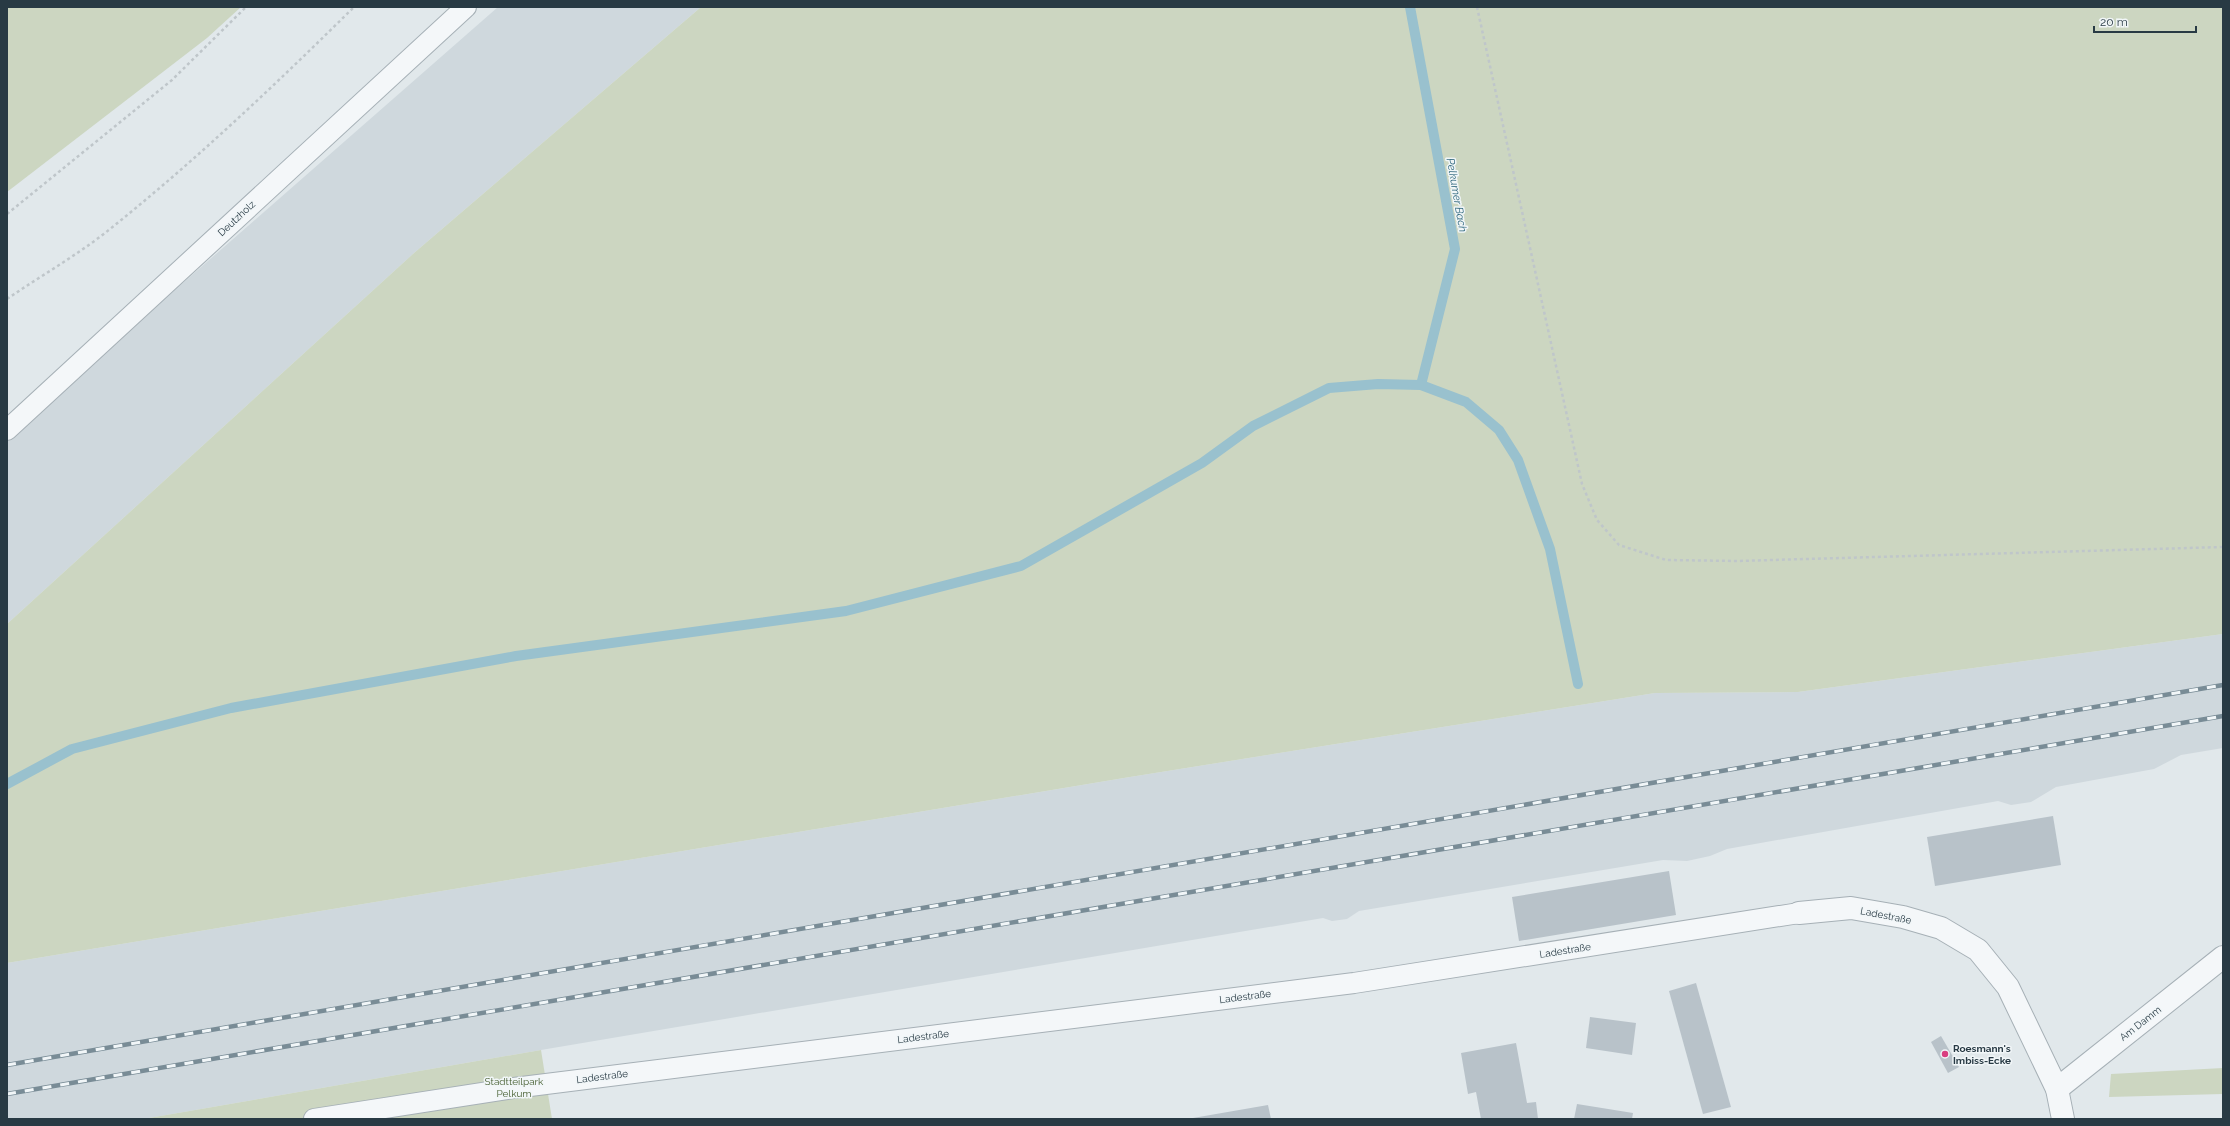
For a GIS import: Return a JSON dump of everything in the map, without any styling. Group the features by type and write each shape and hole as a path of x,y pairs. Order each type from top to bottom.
{"street":[{"name":"Ladestraße","path":"1800,913 1851,908 1903,917 1941,928 1978,950 2008,987 2057,1089 2063,1119"},
{"name":"Am Damm","path":"2057,1089 2223,957"}],"lane":[{"name":"Deutzholz","path":"7,430 466,7"},
{"name":"Ladestraße","path":"314,1119 522,1086 1354,983 1800,913"}],"path":[{"path":"7,214 172,80 246,7"},
{"path":"7,299 104,234 259,100 354,7"},
{"path":"1477,7 1582,484 1597,520 1619,545 1666,560 1737,561 2223,547"}],"shaded area":[{"path":"498,7 701,7 414,253 7,624 7,437"},
{"path":"2223,634 2223,748 2181,755 2154,769 2056,787 2031,802 2011,805 1998,801 1727,849 1710,856 1687,861 1663,860 1359,911 1347,919 1332,921 1323,918 143,1119 7,1119 7,963 1130,777 1655,693 1798,692"}],"green space":[{"path":"7,7 241,7 207,38 7,192"},
{"path":"701,7 2223,7 2223,634 1798,692 1655,693 1130,777 7,963 7,624 414,253"},
{"name":"Stadtteilpark Pelkum","path":"541,1050 552,1119 143,1119"},
{"path":"2223,1068 2223,1094 2109,1097 2111,1074"}],"building":[{"path":"2053,816 2061,865 1935,886 1927,837"},
{"path":"1669,871 1676,915 1519,941 1512,897"},
{"path":"1696,983 1731,1107 1703,1114 1669,991"},
{"path":"1590,1017 1636,1023 1632,1055 1586,1048"},
{"name":"Roesmann's Imbiss-Ecke","path":"1941,1036 1959,1067 1948,1073 1931,1042"},
{"path":"1516,1043 1527,1103 1536,1102 1538,1119 1481,1119 1476,1092 1468,1094 1461,1053"},
{"path":"1577,1104 1633,1113 1632,1119 1574,1119"},
{"path":"1268,1105 1271,1119 1193,1119 1193,1118"}],"waterway":[{"name":"Pelkumer Bach","path":"1410,7 1455,249 1421,385"},
{"path":"7,784 72,749 231,708 516,656 846,611 1021,566 1202,463 1253,426 1329,388 1378,384 1421,385 1466,402 1499,430 1518,460 1550,549 1578,684"}],"railway":[{"path":"7,1065 2223,685"},
{"path":"7,1094 2223,716"}],"place":[{"name":"Roesmann's Imbiss-Ecke","path":"1945,1054"}]}
